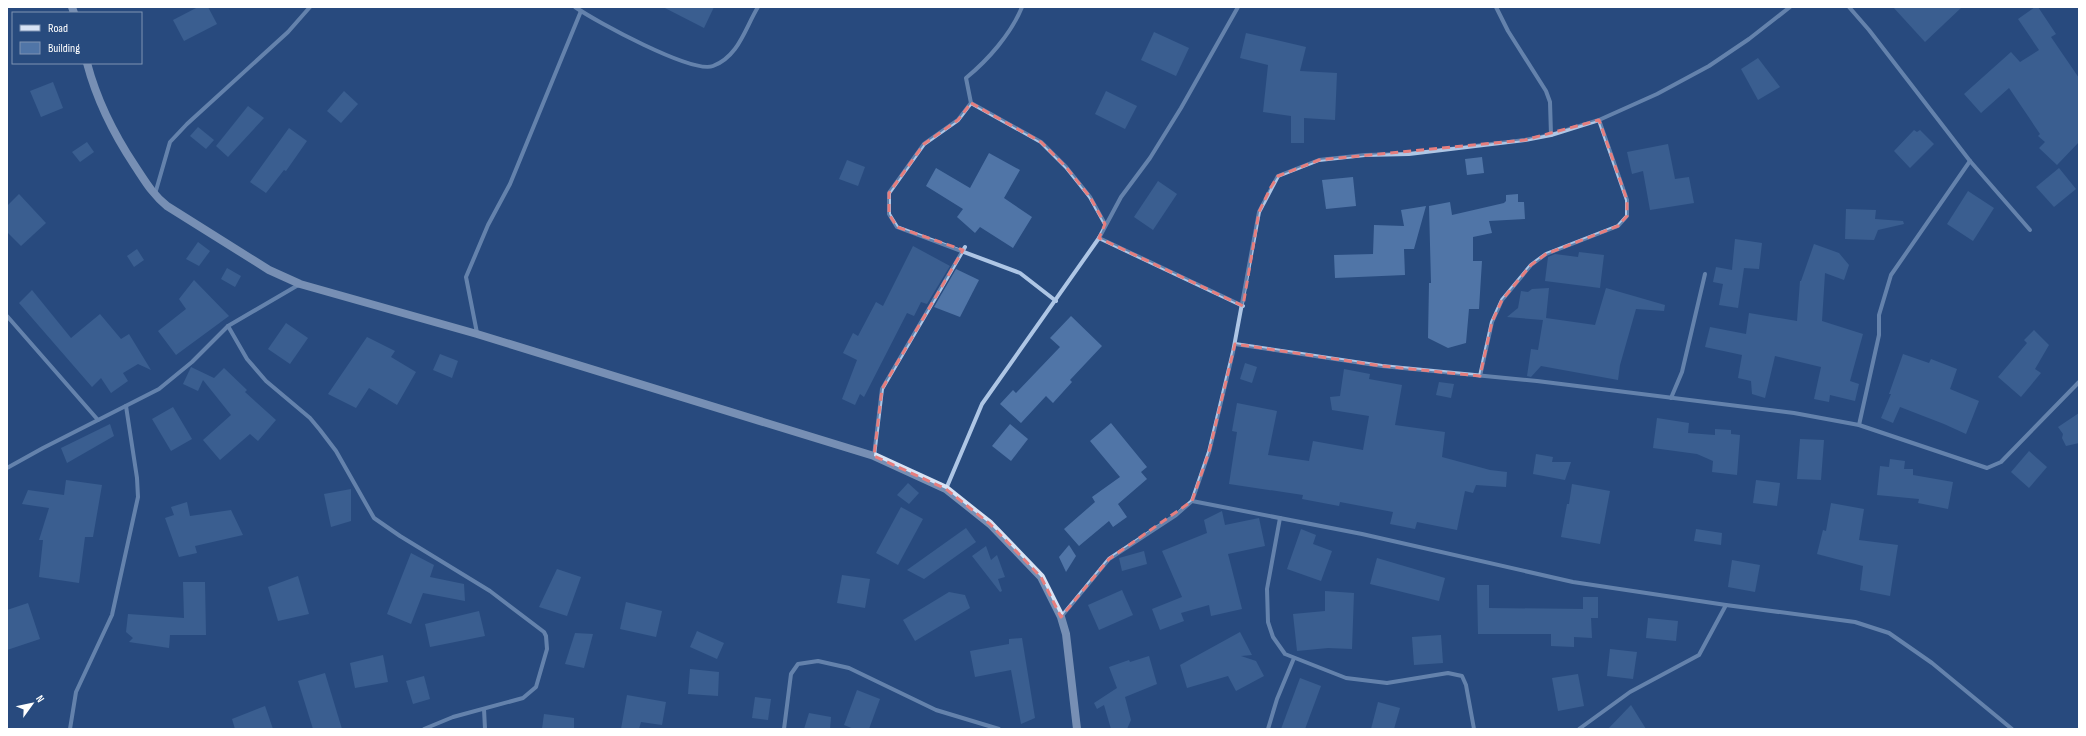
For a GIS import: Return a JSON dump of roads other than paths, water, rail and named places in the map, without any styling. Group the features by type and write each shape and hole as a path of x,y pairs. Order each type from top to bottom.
{"main road":[{"path":"87,64 94,91 116,138 155,196 167,206 269,270 300,284 477,334 874,456 946,489 990,524 1041,577 1061,617 1066,634 1076,729"}],"street":[{"path":"155,196 170,142 187,124 288,32 310,7"},
{"path":"575,7 603,25 664,54 705,67 720,61 737,47 758,7"},
{"path":"1022,7 1018,18 986,60 966,78 971,103 958,120 924,144 890,193 889,214 897,227 921,237 964,248 1020,273 1056,301"},
{"path":"946,489 982,404 1099,238 1120,197 1150,158 1181,108 1238,7"},
{"path":"1496,7 1508,31 1546,91 1550,102 1551,135"},
{"path":"1061,617 1109,559 1176,515 1192,501 1209,452 1235,344 1259,212 1278,176 1319,160 1444,150 1525,140 1551,135 1599,120 1657,94 1709,66 1755,34 1790,7"},
{"path":"1849,7 1869,30 1970,161 2030,230"},
{"path":"477,334 466,277 488,225 515,171 581,11"},
{"path":"971,103 1041,142 1066,167 1090,197 1105,224"},
{"path":"1480,376 1492,322 1502,300 1531,265 1546,254 1618,226 1627,216 1627,200 1599,120"},
{"path":"1859,425 1879,335 1879,315 1891,275 1970,161"},
{"path":"1099,238 1243,306"},
{"path":"874,456 882,389 964,248"},
{"path":"1671,398 1682,372 1704,274"},
{"path":"7,468 159,389 192,362 228,326 300,284"},
{"path":"7,316 98,420"},
{"path":"228,326 247,359 266,381 310,418 324,435 340,457 374,518 400,536 490,591 544,632 546,636 547,649 536,687 523,698 453,717 424,729"},
{"path":"1235,344 1382,366 1537,381 1794,413 1859,425 1987,468 2001,462 2079,382"},
{"path":"70,729 76,692 112,615 138,497 137,478 126,406"},
{"path":"1192,501 1362,534 1573,582 1726,606 1855,622 1889,633 1932,663 2012,729"},
{"path":"1280,518 1267,589 1268,622 1274,637 1285,654 1346,678 1387,683 1448,673 1462,676 1466,685 1474,729"},
{"path":"1580,729 1630,692 1699,655 1726,606"},
{"path":"1268,729 1277,699 1294,658"},
{"path":"784,729 791,674 794,667 798,664 818,661 849,668 936,710 999,729"},
{"path":"484,709 486,729"}]}
